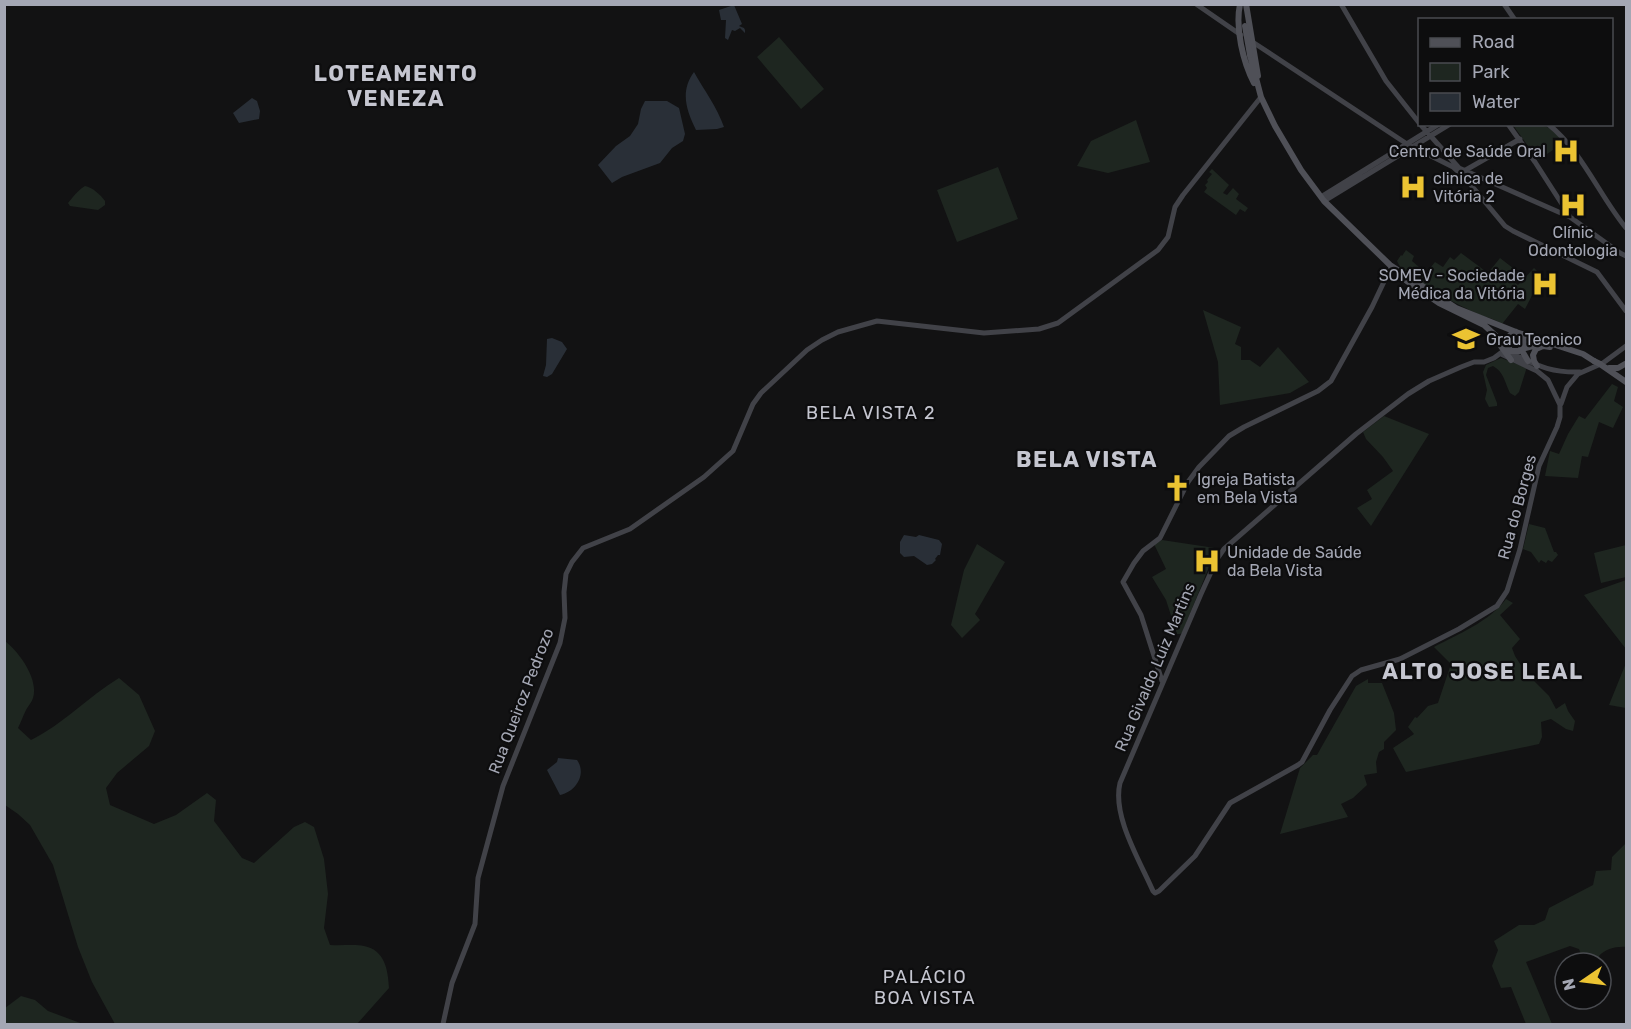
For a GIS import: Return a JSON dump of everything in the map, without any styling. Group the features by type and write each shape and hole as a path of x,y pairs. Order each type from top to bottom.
{"main road":[{"path":"1243,4 1238,14 1245,64 1290,153 1323,199 1395,272 1426,295 1488,328 1511,360"},
{"path":"1243,4 1250,55 1260,94"},
{"path":"1243,4 1252,41 1260,94"},
{"path":"1392,267 1456,308 1519,333 1582,354 1592,362"},
{"path":"1505,349 1508,337 1519,333"},
{"path":"1519,333 1524,344 1522,349 1528,361"},
{"path":"1505,349 1514,351 1530,346 1545,345 1604,366 1618,368 1626,363"},
{"path":"1538,366 1534,362 1533,355 1536,350 1545,345"},
{"path":"1604,366 1622,377"}],"street":[{"path":"1196,4 1410,146 1454,166"},
{"path":"1341,4 1386,81 1418,121"},
{"path":"1504,5 1514,18"},
{"name":"Rua Queiroz Pedrozo","path":"443,1024 452,983 475,924 478,878 503,786 560,643 565,618 564,591 568,568 583,548 630,529 704,477 733,451 753,404 761,393 807,350 838,332 878,321 976,333 1039,329 1054,325 1158,250 1169,236 1175,207 1260,94"},
{"path":"1422,126 1504,226 1597,272 1626,311"},
{"path":"1428,134 1436,126"},
{"path":"1323,199 1428,134 1446,126"},
{"path":"1510,126 1570,217"},
{"path":"1550,126 1573,150 1626,228"},
{"path":"1464,175 1520,139"},
{"path":"1464,175 1471,174 1570,217 1626,256"},
{"path":"1162,681 1141,615 1123,582 1143,551 1160,538 1188,482 1229,436 1318,391 1331,381 1392,267"},
{"path":"1553,389 1567,387 1592,362 1626,346"},
{"path":"1505,349 1538,366 1556,371 1582,372"},
{"name":"Rua Givaldo Luiz Martins","path":"1154,891 1125,827 1120,812 1118,791 1162,681 1221,552 1356,434 1420,386 1470,363 1484,362 1505,349"},
{"path":"1511,360 1537,371 1548,380 1560,405"},
{"path":"1622,377 1626,363"},
{"path":"1548,380 1556,371"},
{"path":"1568,372 1573,380"},
{"name":"Rua do Borges","path":"1154,891 1155,893 1159,891 1195,856 1230,803 1302,762 1330,710 1352,676 1361,670 1408,655 1459,629 1497,606 1507,591 1520,549 1539,466 1557,427 1560,405 1567,387"}],"green space":[{"path":"779,37 824,89 801,109 757,57"},
{"path":"1136,120 1150,162 1108,173 1077,166 1091,141"},
{"path":"1514,126 1542,126 1555,131 1562,144 1538,160"},
{"path":"998,167 1018,219 957,242 937,190"},
{"path":"1212,169 1229,185 1223,193 1227,195 1233,188 1239,194 1236,199 1248,208 1245,212 1240,209 1236,215 1204,192 1207,188 1205,185 1207,180 1212,174 1209,172"},
{"path":"85,186 99,194 105,201 105,205 98,210 70,206 68,203"},
{"path":"1406,250 1414,256 1412,261 1426,273 1435,262 1443,267 1450,257 1454,260 1461,253 1488,273 1500,258 1518,272 1512,280 1518,285 1534,268 1542,276 1525,309 1518,304 1502,324 1448,299 1410,276 1397,261"},
{"path":"1203,310 1241,327 1235,344 1241,347 1241,360 1250,360 1260,367 1278,347 1309,382 1290,393 1220,405 1218,362"},
{"path":"1501,358 1525,367 1526,370 1519,392 1515,396 1510,393 1500,371 1493,366 1488,368 1486,375 1497,403 1497,406 1489,407 1485,399 1487,390 1483,372 1486,365"},
{"path":"1612,384 1618,387 1614,401 1623,407 1613,428 1599,422 1588,457 1582,456 1578,478 1545,476 1550,451 1559,454 1579,416 1585,419"},
{"path":"1384,416 1429,434 1371,526 1357,508 1372,499 1367,490 1393,471 1366,439 1363,432"},
{"path":"1529,524 1545,528 1554,552 1558,555 1552,562 1548,560 1546,563 1541,560 1539,563 1531,552 1523,549"},
{"path":"1162,540 1215,548 1219,552 1209,567 1180,634 1177,634 1166,600 1152,577 1166,569 1154,544"},
{"path":"977,544 1005,562 975,614 980,620 962,638 951,625 964,570"},
{"path":"1626,545 1626,577 1601,583 1594,553"},
{"path":"1626,580 1626,649 1584,595"},
{"path":"1506,599 1513,603 1500,615 1520,639 1512,648 1515,656 1526,673 1549,696 1556,709 1565,703 1575,721 1573,731 1551,719 1541,722 1542,737 1539,744 1406,772 1393,748 1414,734 1408,727 1415,717 1417,718 1428,706 1438,703 1451,664 1434,647 1482,621"},
{"path":"5,641 22,659 33,683 33,698 18,728 31,740 53,727 119,678 139,695 155,731 149,746 117,773 106,788 110,805 154,824 176,815 207,793 216,800 214,821 242,858 254,863 294,827 305,822 314,827 324,859 328,894 324,928 330,945 360,945 371,948 381,956 388,974 389,988 357,1024 115,1024 92,982 78,947 53,865 30,825 5,805"},
{"path":"1626,663 1626,708 1609,705"},
{"path":"1368,679 1368,683 1382,683 1394,713 1396,730 1384,742 1384,749 1379,752 1376,762 1377,773 1364,775 1367,785 1353,798 1341,804 1348,817 1280,834 1300,768 1313,755 1317,755 1356,686"},
{"path":"1626,843 1626,947 1604,951 1580,951 1570,946 1526,962 1552,1024 1526,1024 1511,987 1501,988 1492,966 1498,950 1494,941 1519,925 1534,925 1545,920 1549,908 1593,885 1596,871 1611,870 1612,857"},
{"path":"21,996 35,1000 48,1011 83,1024 5,1024 5,1008"}],"water":[{"path":"734,5 742,24 739,26 744,28 745,33 740,28 732,30 728,40 725,38 726,20 721,20 719,10"},
{"path":"694,72 724,127 696,130 686,101 687,86"},
{"path":"252,98 257,101 260,111 259,119 239,123 233,113"},
{"path":"645,101 667,101 679,108 685,134 683,141 672,148 660,163 612,183 598,165 616,146 630,136 638,124"},
{"path":"552,338 562,342 567,349 552,374 547,377 543,376 546,365 547,339"},
{"path":"904,535 916,537 919,535 939,540 942,544 940,555 932,564 927,565 914,556 904,557 900,553 900,542"},
{"path":"558,758 577,760 581,771 575,786 560,795 547,770 557,762"}],"place":[{"name":"Centro de Saúde Oral","path":"1566,151"},
{"name":"clinica de Vitória 2","path":"1413,187"},
{"name":"Clínic Odontologia","path":"1573,205"},
{"name":"SOMEV - Sociedade Médica da Vitória","path":"1545,284"},
{"name":"Grau Tecnico","path":"1466,339"},
{"name":"Igreja Batista em Bela Vista","path":"1177,488"},
{"name":"Unidade de Saúde da Bela Vista","path":"1207,561"}],"district":[{"name":"LOTEAMENTO VENEZA","path":"396,86"},
{"name":"BELA VISTA 2","path":"871,413"},
{"name":"BELA VISTA","path":"1087,459"},
{"name":"ALTO JOSE LEAL","path":"1483,671"},
{"name":"PALÁCIO BOA VISTA","path":"925,987"}]}
